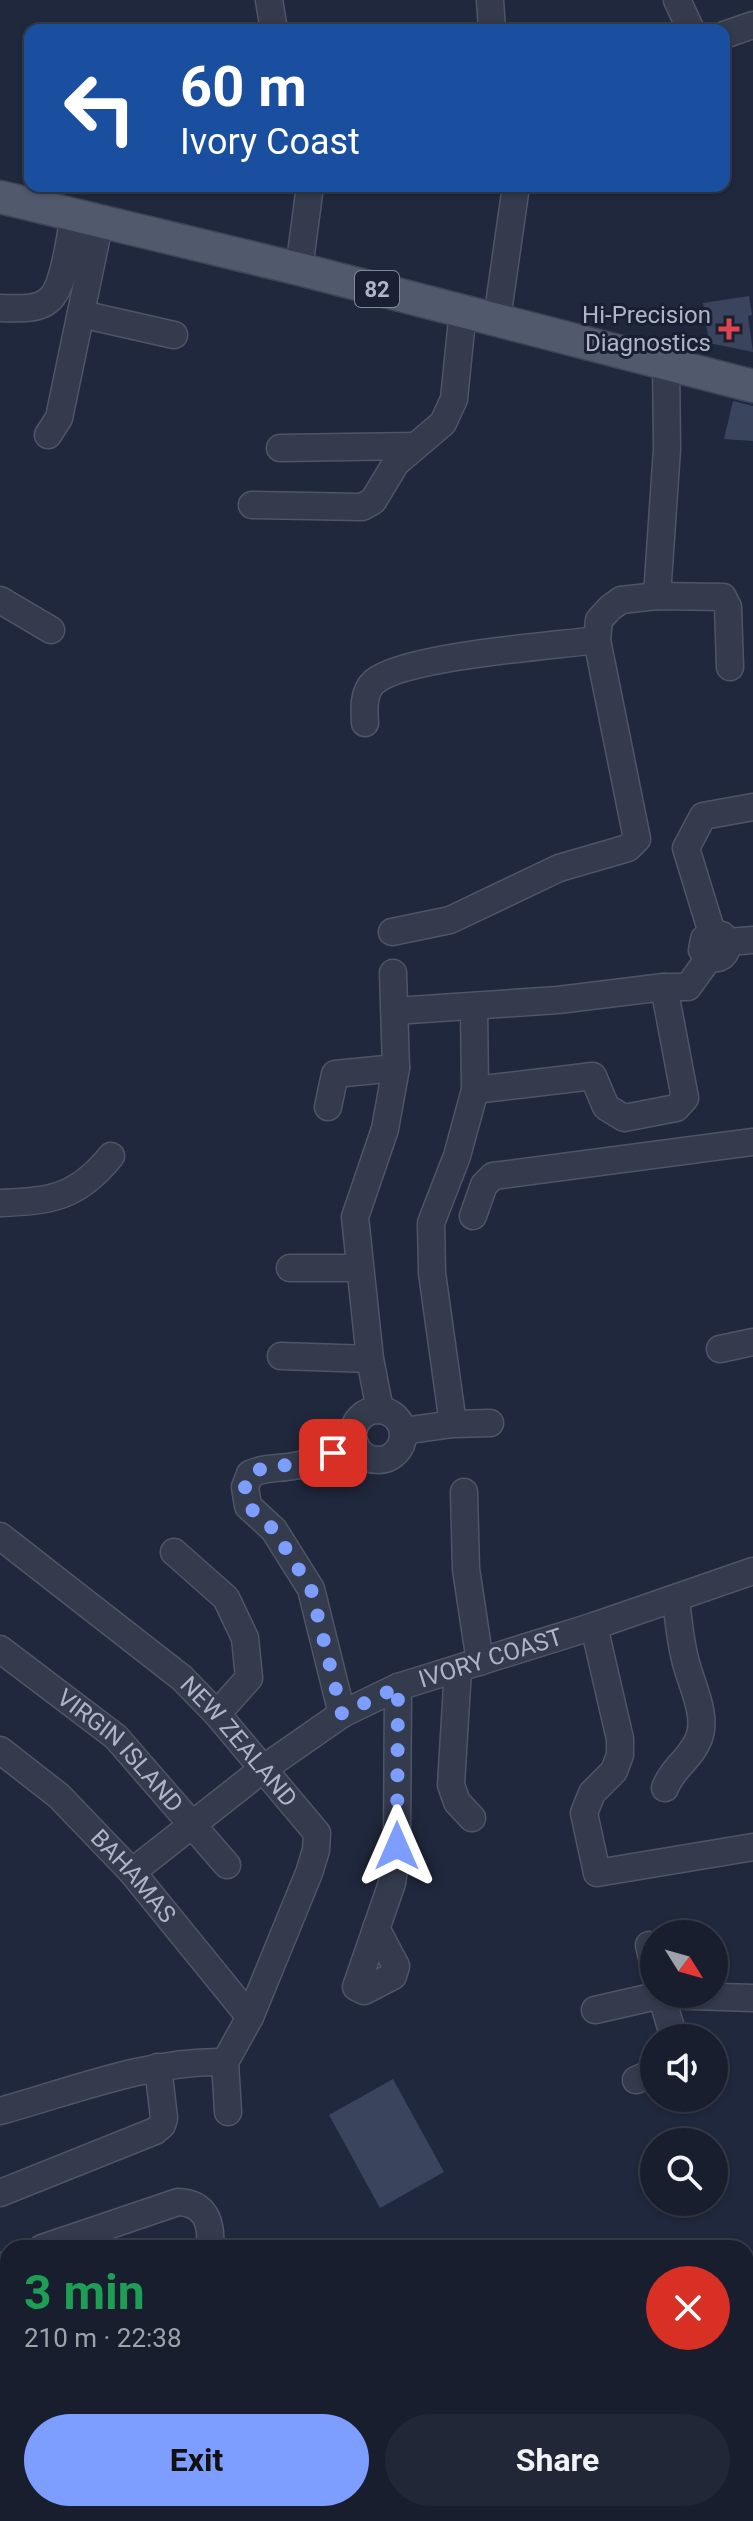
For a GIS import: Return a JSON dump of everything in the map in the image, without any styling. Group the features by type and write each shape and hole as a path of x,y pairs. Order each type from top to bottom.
{"main road":[{"name":"82","path":"0,197 463,310 753,386"}],"street":[{"path":"269,0 273,24"},
{"path":"490,0 492,24"},
{"path":"677,0 688,24"},
{"path":"730,33 753,25"},
{"path":"299,269 309,192"},
{"path":"497,319 515,192"},
{"path":"0,308 28,309 50,300 87,218"},
{"path":"48,435 59,418 81,314 87,218"},
{"path":"252,505 362,507 373,501 396,463 443,423 454,399 463,310"},
{"path":"81,314 174,335"},
{"path":"657,596 667,449 666,363"},
{"path":"280,448 415,446"},
{"path":"392,932 450,920 559,868 628,848 637,839 597,640 599,620 610,608 621,600 657,596 723,597 728,607 730,667"},
{"path":"0,600 51,630"},
{"path":"365,723 364,706 368,691 374,682 394,671 426,662 597,640"},
{"path":"395,1011 474,1007 688,987 726,943 686,848 703,816 753,807"},
{"path":"380,1410 370,1359 355,1217 385,1129 396,1068 393,973"},
{"path":"475,1090 593,1076 606,1107 624,1118 676,1108 685,1098 664,987"},
{"path":"453,1424 432,1273 431,1223 457,1156 475,1090 474,1007"},
{"path":"328,1107 335,1074 396,1068"},
{"path":"473,1216 484,1185 493,1176 753,1142"},
{"path":"0,1203 52,1200 87,1182 111,1156"},
{"path":"290,1268 359,1268"},
{"path":"720,1349 753,1342"},
{"path":"281,1356 370,1359"},
{"path":"380,1410 396,1417 403,1431 400,1448 389,1458 372,1460 355,1444 354,1428 358,1420 372,1411 380,1410"},
{"path":"403,1431 490,1423"},
{"path":"342,1714 311,1589 274,1530 248,1506 245,1487 250,1474 263,1468 312,1462 355,1444"},
{"path":"464,1492 469,1666 451,1785 457,1802 472,1818"},
{"name":"NEW ZEALAND","path":"0,1536 182,1678 217,1714 317,1833 309,1873 250,2017"},
{"path":"174,1552 226,1598 245,1638 249,1678 217,1714"},
{"name":"IVORY COAST","path":"132,1872 263,1769 342,1714 398,1687 594,1626 753,1571"},
{"path":"665,1788 671,1773 688,1758 700,1736 701,1717 685,1660 676,1598"},
{"path":"594,1626 620,1739 620,1755 614,1771 592,1793 584,1813 597,1873 753,1847"},
{"name":"VIRGIN ISLAND","path":"0,1649 116,1737 227,1865"},
{"path":"376,1928 392,1883 397,1846 398,1687"},
{"name":"BAHAMAS","path":"0,1750 59,1796 132,1872 250,2017"},
{"path":"728,1997 753,1998"},
{"path":"595,2010 640,1999"},
{"path":"228,2112 225,2062 250,2017"},
{"path":"0,2111 158,2067 195,2061 225,2062"},
{"path":"0,2193 155,2131 164,2118 158,2067"},
{"path":"73,2240 178,2202 193,2202 202,2209 211,2240"}],"building":[{"name":"Hi-Precision Diagnostics","path":"749,296 752,315 748,316 753,352 709,343 703,303"},
{"path":"733,401 753,406 753,441 724,439"},
{"path":"393,2079 444,2172 380,2208 329,2115"}],"place":[{"name":"Hi-Precision Diagnostics","path":"729,329"}],"route":[{"path":"333,1453 312,1462 292,1467 263,1468 250,1474 245,1487 248,1506 274,1530 311,1589 342,1714 398,1687 397,1846"}]}
